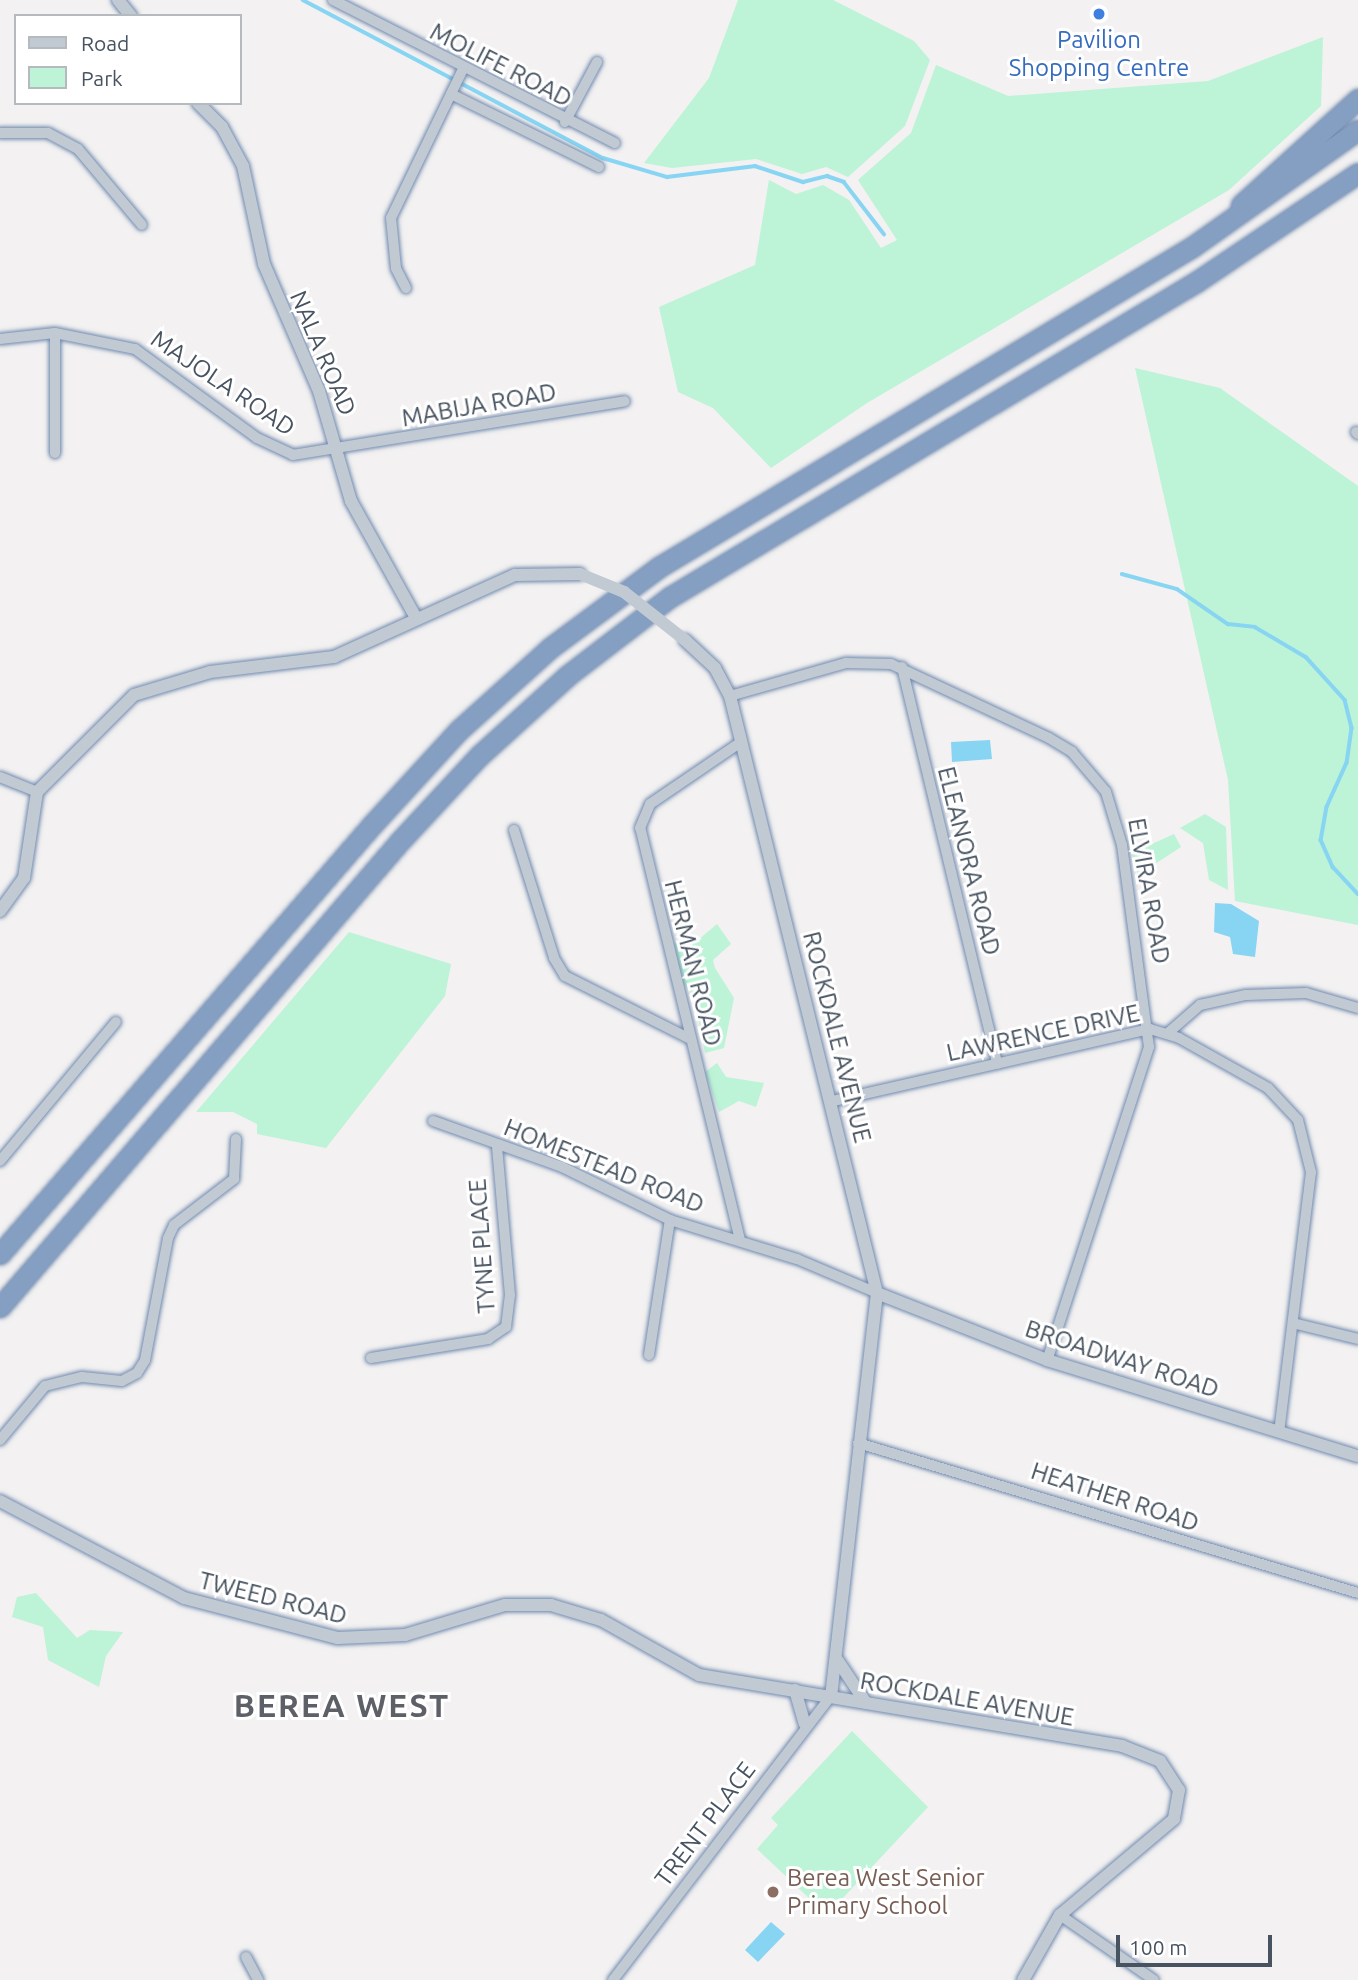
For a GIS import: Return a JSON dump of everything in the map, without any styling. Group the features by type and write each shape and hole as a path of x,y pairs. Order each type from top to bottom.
{"highway":[{"path":"1192,247 1358,99"},
{"path":"0,1254 459,730 550,648 659,567 1192,247 1358,130"},
{"path":"0,1307 480,755 567,676 670,597 1270,237 1355,176"}],"street":[{"path":"118,0 129,14"},
{"name":"MOLIFE ROAD","path":"333,0 462,71 565,122 615,143"},
{"path":"565,122 597,62"},
{"path":"406,288 396,268 391,218 462,71"},
{"path":"452,91 600,167"},
{"name":"NALA ROAD","path":"200,105 222,127 243,166 264,264 341,451 351,501 416,618"},
{"path":"0,133 48,133 78,149 142,225"},
{"path":"55,333 55,453"},
{"name":"MAJOLA ROAD","path":"0,339 55,333 108,340 153,357 285,453 341,451"},
{"name":"MABIJA ROAD","path":"341,451 625,401"},
{"name":"ROCKDALE AVENUE","path":"37,792 81,742 150,687 210,672 320,660 514,575 580,575 624,592 685,640 715,668 730,696 833,1101 877,1293 858,1443 838,1661 831,1696 1122,1746 1166,1765 1179,1790 1174,1819 1060,1915 1023,1980"},
{"name":"ELVIRA ROAD","path":"730,696 846,663 902,667 1049,738 1072,752 1102,786 1122,845 1150,1030 1141,1082 1047,1360"},
{"name":"ELEANORA ROAD","path":"902,667 997,1064"},
{"name":"HERMAN ROAD","path":"740,1240 690,1039 641,819 658,797 741,742"},
{"path":"0,778 37,792 24,878 0,911"},
{"path":"514,830 554,958 565,976 690,1039"},
{"path":"1168,1033 1200,1005 1246,995 1306,993 1358,1008"},
{"path":"0,1161 116,1022"},
{"name":"LAWRENCE DRIVE","path":"833,1101 1150,1030 1168,1033 1268,1088 1288,1104 1306,1136 1311,1172 1279,1431"},
{"name":"HOMESTEAD ROAD","path":"433,1121 562,1167 670,1220 740,1240 877,1293"},
{"path":"0,1440 45,1386 82,1377 122,1381 137,1373 145,1360 171,1231 234,1179 236,1139"},
{"name":"TYNE PLACE","path":"370,1358 488,1339 506,1327 510,1295 497,1146"},
{"path":"649,1355 670,1220"},
{"name":"BROADWAY ROAD","path":"877,1293 1047,1360 1358,1456"},
{"path":"1293,1323 1358,1339"},
{"name":"HEATHER ROAD","path":"858,1443 1358,1594"},
{"name":"TWEED ROAD","path":"0,1501 157,1587 294,1628 369,1639 505,1605 551,1605 601,1620 699,1675 831,1696"},
{"path":"838,1661 866,1703"},
{"path":"795,1690 805,1724"},
{"name":"TRENT PLACE","path":"613,1980 805,1724 831,1696"},
{"path":"1060,1915 1154,1980"},
{"path":"246,1957 258,1980"}],"green space":[{"path":"738,0 833,0 914,41 930,60 905,126 848,177 826,167 802,174 756,159 672,168 644,163 709,78"},
{"path":"1323,37 1321,106 1229,190 867,403 771,468 713,408 678,392 659,307 755,265 769,180 796,194 823,185 849,200 881,248 897,240 858,180 911,133 936,65 1008,96 1208,81"},
{"path":"1135,368 1220,388 1358,486 1358,925 1235,901 1228,780"},
{"path":"1205,814 1226,827 1228,890 1209,880 1203,843 1180,828"},
{"path":"1174,834 1181,847 1138,875 1132,853"},
{"path":"717,924 731,944 713,960 715,968 734,998 724,1048 705,1053 694,996 680,980 674,943 698,940"},
{"path":"349,932 451,964 445,996 326,1148 257,1134 257,1124 233,1112 196,1112"},
{"path":"717,1063 726,1077 764,1083 756,1107 739,1101 719,1112 705,1072"},
{"path":"36,1593 77,1638 90,1630 123,1632 106,1656 99,1687 48,1660 43,1627 12,1617 17,1597"},
{"path":"852,1731 928,1807 827,1915 757,1849 778,1825 771,1818"}],"water":[{"path":"990,740 992,759 952,762 951,742"},
{"path":"1215,903 1231,904 1259,921 1255,957 1233,954 1230,937 1214,932"},
{"path":"771,1922 785,1934 758,1962 745,1950"}],"waterway":[{"path":"303,0 603,158 667,177 755,166 803,182 827,176 844,182 884,234"},
{"path":"1122,574 1177,589 1228,624 1255,627 1306,657 1345,700 1352,728 1347,763 1327,807 1321,840 1333,867 1358,894"}],"place":[{"name":"Pavilion Shopping Centre","path":"1099,14"},
{"name":"Berea West Senior Primary School","path":"773,1892"}],"district":[{"name":"BEREA WEST","path":"342,1705"}]}
